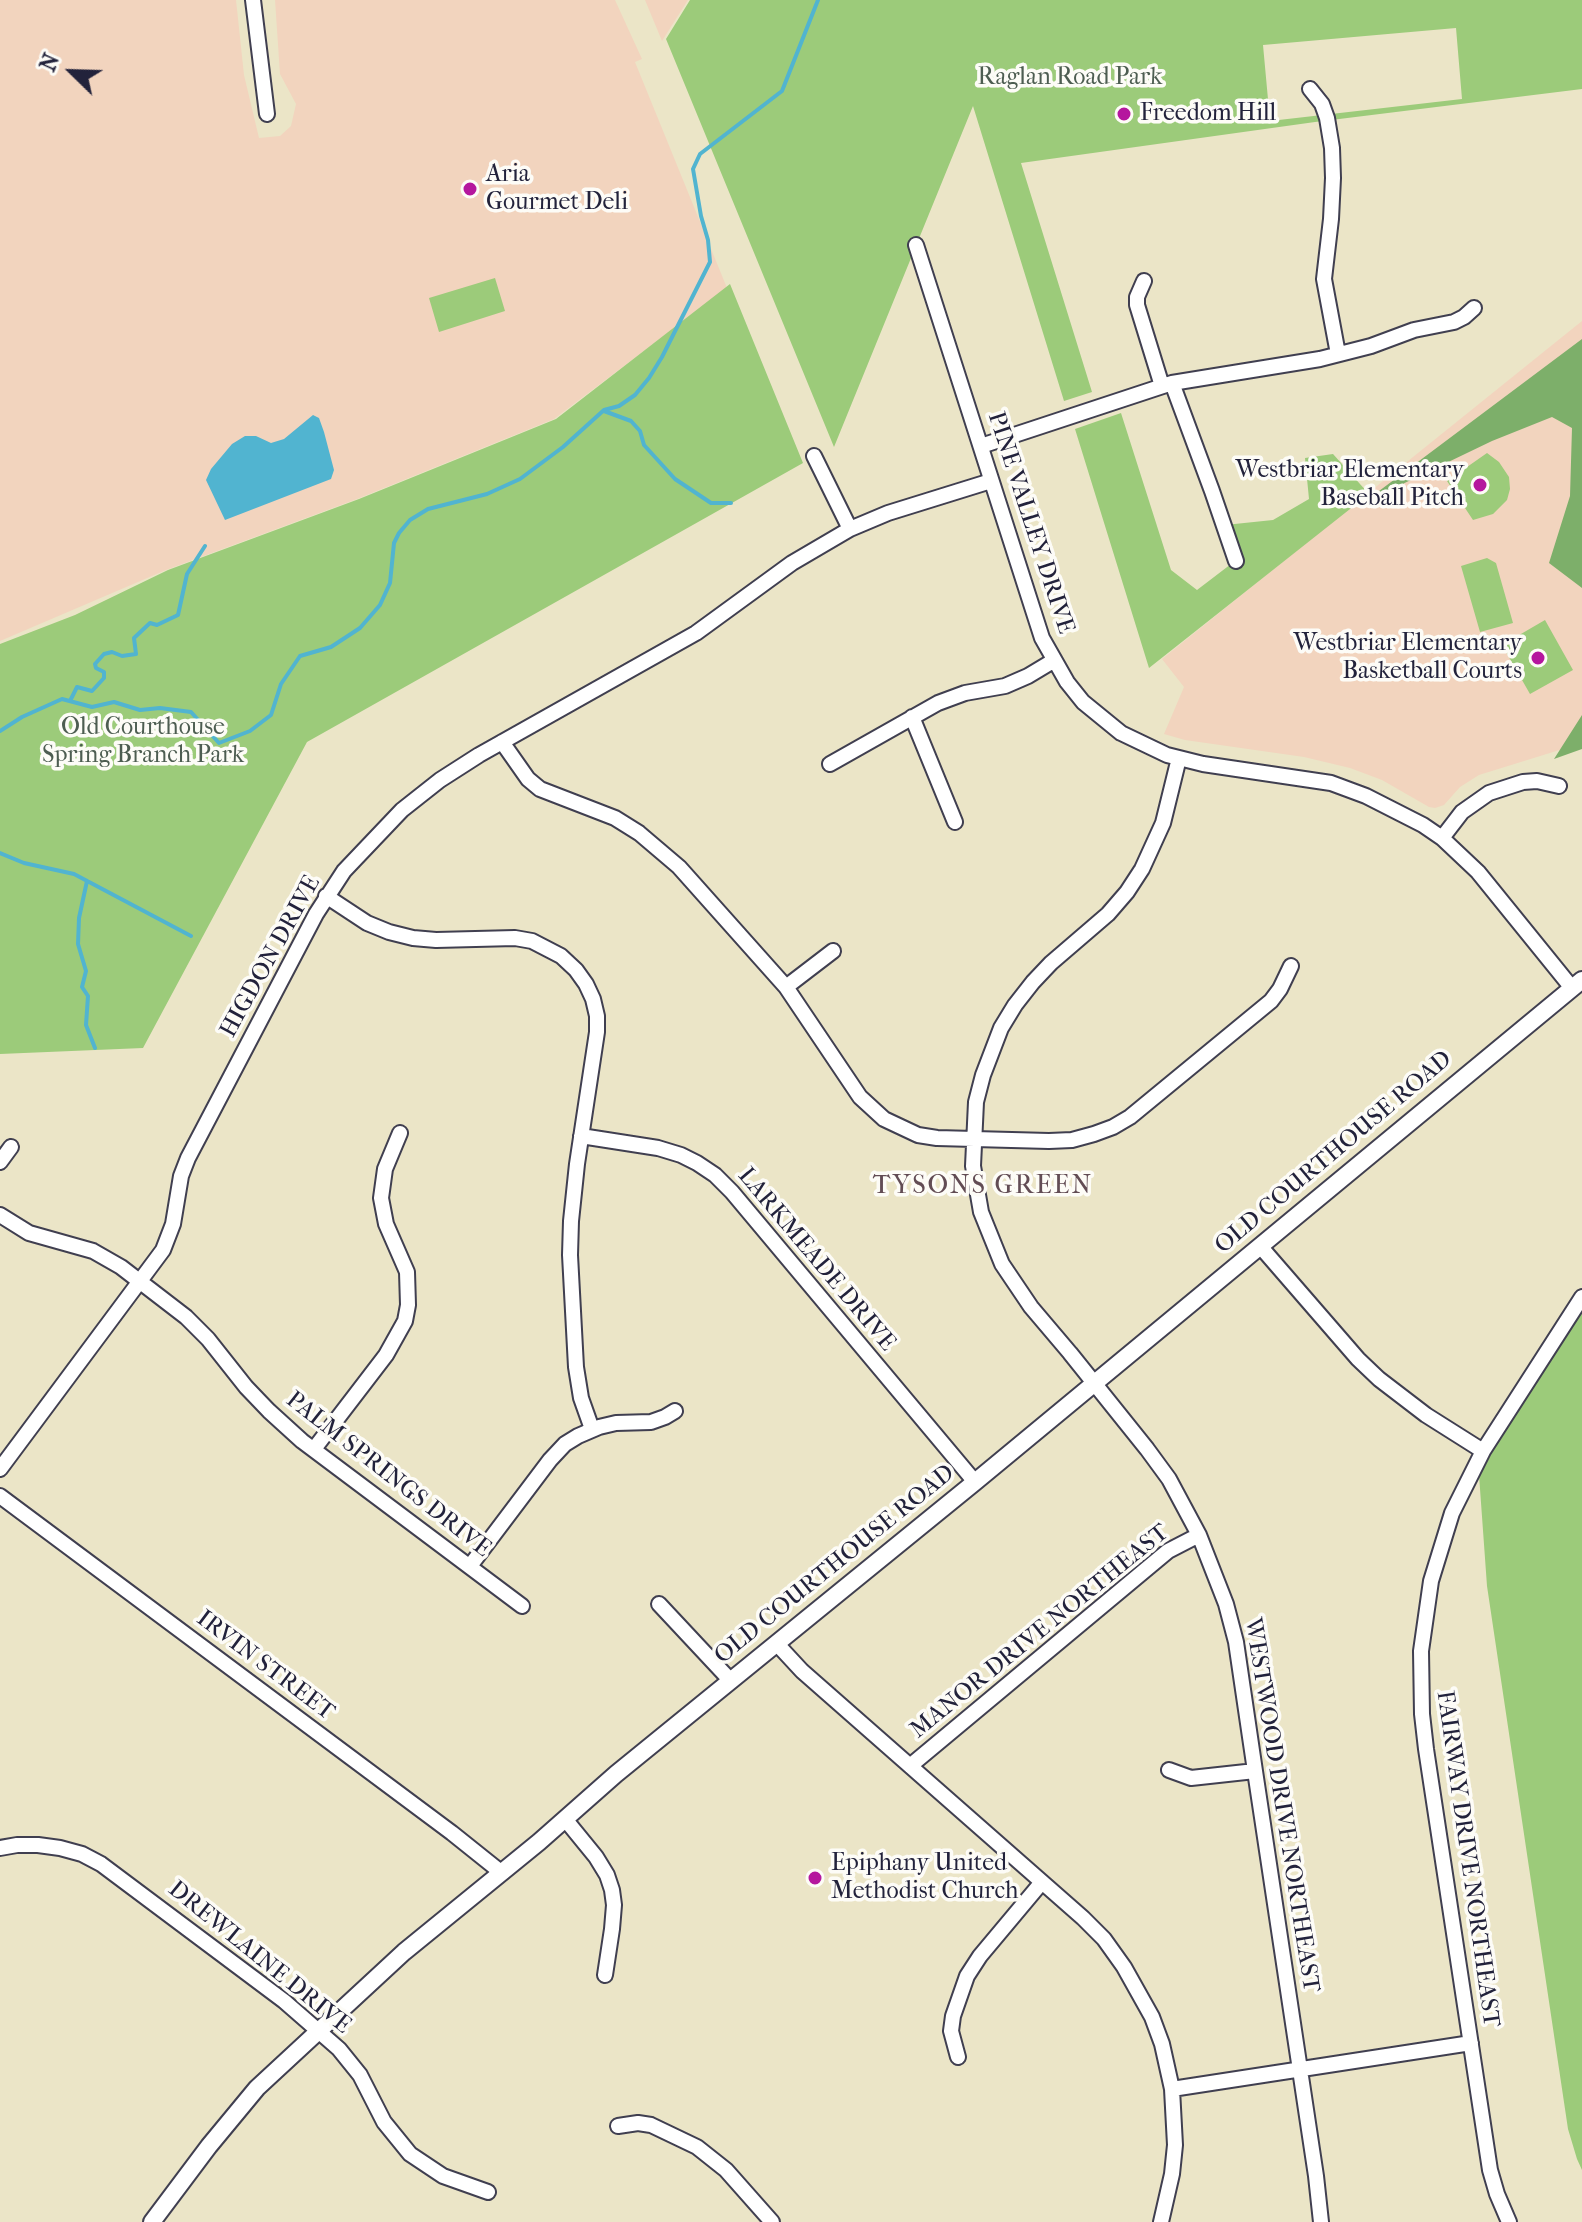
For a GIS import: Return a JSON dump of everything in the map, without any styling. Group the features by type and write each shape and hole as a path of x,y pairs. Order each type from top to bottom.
{"street":[{"path":"253,0 267,114"},
{"path":"1310,89 1322,104 1332,148 1331,219 1324,279 1338,354"},
{"name":"PINE VALLEY DRIVE","path":"916,245 1042,638 1067,682 1101,718 1143,745 1203,764 1331,783 1388,806 1442,838 1478,872 1577,984"},
{"path":"1144,281 1137,305 1212,491 1236,561"},
{"path":"981,446 1167,385 1320,359 1371,346 1414,330 1454,322 1474,308"},
{"path":"814,456 850,529"},
{"name":"HIGDON DRIVE","path":"0,1469 163,1250 169,1238 181,1176 188,1158 326,896 344,871 402,810 479,755 696,633 792,563 850,529 888,513 991,481"},
{"path":"830,764 938,703 965,693 1005,686 1053,661"},
{"path":"912,717 955,822"},
{"path":"502,742 528,779 540,789 615,818 660,849 786,987 860,1097 884,1119 918,1135 1072,1140 1113,1127 1130,1117 1271,1001 1291,966"},
{"name":"WESTWOOD DRIVE NORTHEAST","path":"1179,758 1163,823 1142,869 1127,892 1108,914 1033,982 1001,1028 976,1102 973,1166 981,1212 1002,1264 1031,1307 1169,1479 1199,1535 1226,1604 1236,1642 1321,2222"},
{"path":"1442,838 1462,812 1489,793 1523,782 1537,781 1559,786"},
{"path":"326,896 362,920 413,938 523,940 547,947 569,963 586,984 597,1016 597,1032 581,1136 570,1255 576,1367 581,1398 592,1429"},
{"path":"786,987 833,951"},
{"name":"OLD COURTHOUSE ROAD","path":"152,2222 257,2088 404,1952 1577,984"},
{"path":"314,1449 386,1355 405,1321 409,1296 407,1272 386,1224 381,1198 385,1169 400,1133"},
{"name":"LARKMEADE DRIVE","path":"581,1136 658,1148 681,1155 715,1175 975,1482"},
{"path":"0,1162 11,1147"},
{"name":"PALM SPRINGS DRIVE","path":"0,1215 29,1233 93,1251 140,1281 186,1317 208,1339 269,1411 314,1449 522,1606"},
{"path":"1260,1246 1379,1379 1483,1451"},
{"name":"FAIRWAY DRIVE NORTHEAST","path":"1509,2222 1490,2170 1426,1749 1420,1672 1425,1615 1440,1546 1456,1503 1483,1451 1582,1297"},
{"path":"470,1566 565,1444 592,1429 616,1423 651,1422 675,1411"},
{"name":"IRVIN STREET","path":"0,1496 502,1873"},
{"name":"MANOR DRIVE NORTHEAST","path":"910,1766 1168,1551 1199,1535"},
{"path":"659,1604 731,1681"},
{"path":"777,1644 802,1671 1093,1929 1124,1967 1152,2017 1162,2044 1172,2089 1175,2145 1161,2222"},
{"path":"1169,1770 1191,1778 1255,1771"},
{"path":"565,1819 596,1857 612,1890 614,1905 605,1975"},
{"name":"DREWLAINE DRIVE","path":"0,1848 17,1845 60,1848 82,1854 101,1864 284,2001 339,2049 360,2075 384,2122 410,2154 443,2176 488,2192"},
{"path":"958,2057 951,2031 967,1976 1042,1882"},
{"path":"1172,2089 1471,2043"},
{"path":"618,2126 651,2125 697,2147 713,2157 772,2222"}],"shaded area":[{"path":"0,0 236,0 244,75 259,138 280,136 291,126 296,104 280,74 275,0 615,0 642,59 635,62 727,288 554,419 357,499 166,570 0,641"},
{"path":"645,0 688,0 662,41"},
{"path":"1582,321 1582,743 1479,775 1460,787 1444,805 1435,808 1382,780 1350,768 1304,757 1185,740 1164,734 1184,687 1162,659"}],"green space":[{"name":"Raglan Road Park","path":"690,0 1582,0 1582,89 1021,163 1092,392 1064,401 973,106 834,447 666,39","holes":["1456,28 1462,99 1270,121 1263,45"]},
{"path":"495,278 505,311 439,332 429,298"},
{"name":"Old Courthouse Spring Branch Park","path":"730,284 803,463 307,742 143,1048 0,1054 0,644 75,615 168,570 359,499 556,419"},
{"path":"1582,339 1582,588 1549,563 1570,496 1572,428 1552,417 1492,441 1363,503"},
{"path":"1121,413 1171,570 1197,590 1235,561 1225,525 1273,520 1309,499 1305,458 1333,454 1369,494 1149,668 1075,429"},
{"name":"Westbriar Elementary Baseball Pitch","path":"1487,453 1499,462 1509,477 1510,489 1507,500 1493,514 1473,520 1447,481"},
{"path":"1487,558 1496,563 1513,623 1480,632 1461,566"},
{"name":"Westbriar Elementary Basketball Courts","path":"1545,620 1573,670 1530,694 1502,645"},
{"path":"1582,715 1582,749 1554,759"},
{"path":"1582,1297 1582,2170 1568,2129 1487,1586 1478,1461"}],"water":[{"path":"313,415 319,418 324,432 334,470 331,479 225,520 206,480 211,469 232,444 245,436 256,436 271,443 284,439"}],"waterway":[{"path":"0,731 62,699 92,707 114,702 140,710 160,708 191,712 219,743 250,731 271,715 281,684 300,656 331,647 360,628 380,605 390,583 394,543 410,520 428,509 487,494 520,479 563,447 604,410 619,406 635,395 662,357 710,262 693,169 700,154 782,91 818,0"},
{"path":"604,411 631,421 640,431 644,445 675,479 711,503 731,503"},
{"path":"70,701 77,687 92,691 104,678 104,672 95,664 104,654 136,654 134,638 150,623 157,625 178,615 187,574 205,546"},
{"path":"0,853 24,863 74,874 191,936"},
{"path":"87,881 79,918 78,944 86,971 82,987 88,996 86,1025 95,1048"}],"place":[{"name":"Freedom Hill","path":"1124,114"},
{"name":"Aria Gourmet Deli","path":"470,189"},
{"name":"Westbriar Elementary Baseball Pitch","path":"1480,485"},
{"name":"Westbriar Elementary Basketball Courts","path":"1538,658"},
{"name":"Epiphany United Methodist Church","path":"815,1878"}],"district":[{"name":"TYSONS GREEN","path":"983,1187"}]}
